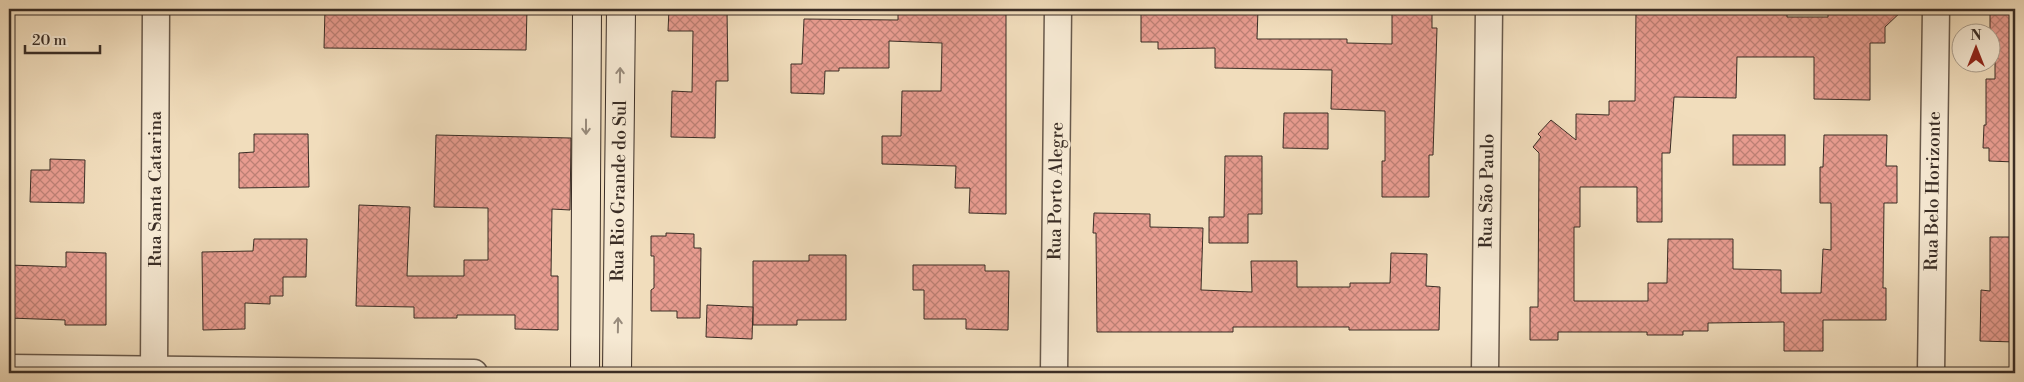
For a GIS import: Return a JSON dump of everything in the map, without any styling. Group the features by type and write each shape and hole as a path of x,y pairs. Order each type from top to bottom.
{"street":[{"name":"Rua Santa Catarina","path":"154,370 156,9"},
{"name":"Rua Rio Grande do Sul","path":"585,373 587,9"},
{"name":"Rua Rio Grande do Sul","path":"617,373 621,9"},
{"name":"Rua Porto Alegre","path":"1054,373 1058,9"},
{"name":"Rua São Paulo","path":"1485,373 1489,9"},
{"name":"Rua Belo Horizonte","path":"1931,373 1936,9"},
{"path":"9,368 474,373"}],"building":[{"path":"325,9 527,9 526,50 324,48"},
{"path":"669,9 727,9 728,81 716,81 715,138 671,137 672,91 692,92 693,31 668,31"},
{"path":"898,9 1006,9 1006,214 969,213 970,188 955,188 956,166 882,164 882,136 901,136 902,91 941,91 942,43 889,41 889,68 839,68 839,71 825,71 824,94 791,93 791,64 802,64 804,19 898,20"},
{"path":"1141,9 1258,9 1257,39 1347,39 1347,43 1392,44 1392,9 1432,9 1432,28 1437,28 1433,155 1429,155 1429,197 1382,197 1382,161 1385,161 1385,111 1331,109 1332,70 1215,68 1215,48 1158,49 1158,42 1141,42"},
{"path":"1636,9 1787,10 1787,17 1828,17 1828,9 1904,9 1885,27 1885,43 1870,43 1870,100 1814,99 1814,57 1737,57 1736,98 1674,97 1670,153 1662,153 1662,222 1637,222 1637,187 1580,187 1580,227 1574,227 1574,301 1648,301 1648,283 1667,283 1668,239 1733,239 1733,269 1781,270 1781,293 1821,293 1823,249 1831,250 1831,203 1820,203 1820,167 1823,167 1824,135 1887,135 1886,166 1897,166 1897,203 1884,203 1883,288 1886,288 1886,320 1823,320 1823,351 1784,351 1784,322 1708,323 1708,331 1683,331 1683,335 1647,335 1647,332 1558,332 1558,340 1530,340 1530,307 1538,307 1539,153 1533,147 1541,137 1538,134 1551,120 1576,140 1576,114 1609,115 1609,101 1635,101"},
{"path":"1990,9 2015,9 2015,162 1989,161 1989,148 1983,148 1984,125 1986,125 1986,79 1995,79 1995,72 2002,72 2002,22 1990,22"},
{"path":"1284,113 1328,113 1328,149 1283,148"},
{"path":"254,134 308,134 309,187 239,188 239,153 254,152"},
{"path":"436,135 571,138 570,210 552,209 551,276 558,276 558,330 515,329 515,315 457,315 457,318 414,318 414,307 356,306 359,205 410,207 407,276 464,276 464,260 488,260 488,208 434,207"},
{"path":"1733,135 1785,135 1785,165 1733,165"},
{"path":"1225,156 1262,156 1262,214 1248,214 1248,243 1209,243 1209,217 1224,217"},
{"path":"50,159 85,160 84,203 30,202 31,170 50,170"},
{"path":"1094,213 1150,214 1150,227 1203,228 1201,290 1252,292 1251,261 1297,261 1297,287 1350,287 1350,283 1390,283 1391,253 1427,254 1426,286 1440,287 1439,330 1349,330 1349,327 1233,327 1233,332 1097,332 1096,233 1093,233"},
{"path":"666,233 694,234 694,248 701,248 700,318 677,318 677,311 651,311 651,290 654,288 654,256 651,256 651,236 666,236"},
{"path":"1990,237 2015,237 2015,342 1980,341 1981,290 1990,291"},
{"path":"254,239 307,239 306,277 283,277 283,296 270,296 270,304 245,303 245,329 203,330 202,252 253,251"},
{"path":"66,252 106,253 106,325 65,325 65,320 9,318 10,265 66,267"},
{"path":"809,255 846,255 846,320 797,320 797,325 753,325 753,261 809,261"},
{"path":"913,265 985,265 985,271 1009,271 1008,330 966,329 966,319 924,319 924,290 913,290"},
{"path":"707,305 753,307 752,339 706,337"}]}
